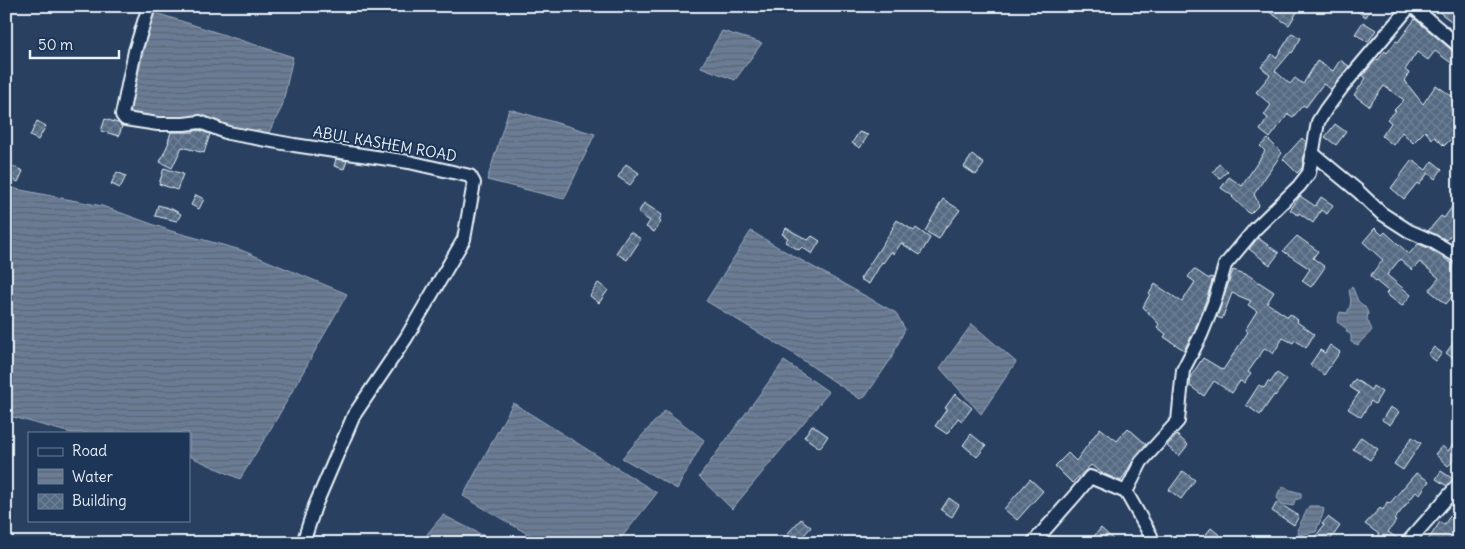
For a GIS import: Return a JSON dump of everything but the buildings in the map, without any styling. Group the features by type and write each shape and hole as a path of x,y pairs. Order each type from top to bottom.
{"street":[{"name":"ABUL KASHEM ROAD","path":"149,6 135,51 122,116 125,119 158,124 200,122 228,133 409,162 470,176 474,183 464,239 406,338 354,415 315,506 303,543"},
{"path":"1126,492 1141,462 1178,421 1183,370 1214,302 1225,265 1255,229 1299,186 1309,173 1318,122 1343,86 1411,6 1459,46"},
{"path":"1312,153 1358,191 1381,213 1409,231 1459,257"},
{"path":"1033,543 1090,477 1126,492 1151,536 1149,543"},
{"path":"1407,543 1459,484"}],"water":[{"path":"153,12 293,57 282,107 268,134 129,113"},
{"path":"722,31 762,43 735,80 701,67"},
{"path":"509,109 595,134 564,199 487,180"},
{"path":"6,187 102,206 171,231 241,250 347,294 276,420 240,479 190,456 190,432 67,432 6,415"},
{"path":"751,231 896,313 905,329 891,359 865,397 860,399 791,352 706,301"},
{"path":"1352,286 1358,301 1365,307 1368,313 1367,319 1372,330 1358,345 1351,342 1351,335 1347,332 1346,328 1337,322 1340,312 1347,313 1349,310 1351,302 1349,290"},
{"path":"972,324 1016,362 981,414 940,368"},
{"path":"784,361 829,392 732,509 699,477"},
{"path":"513,403 657,493 617,543 543,543 463,496"},
{"path":"665,410 704,440 677,489 622,458"},
{"path":"1284,486 1301,493 1301,498 1295,500 1293,506 1282,504 1277,498 1279,491"},
{"path":"1309,506 1319,506 1324,509 1323,515 1316,532 1299,535 1297,530"},
{"path":"443,515 498,543 424,543 428,533"}]}
